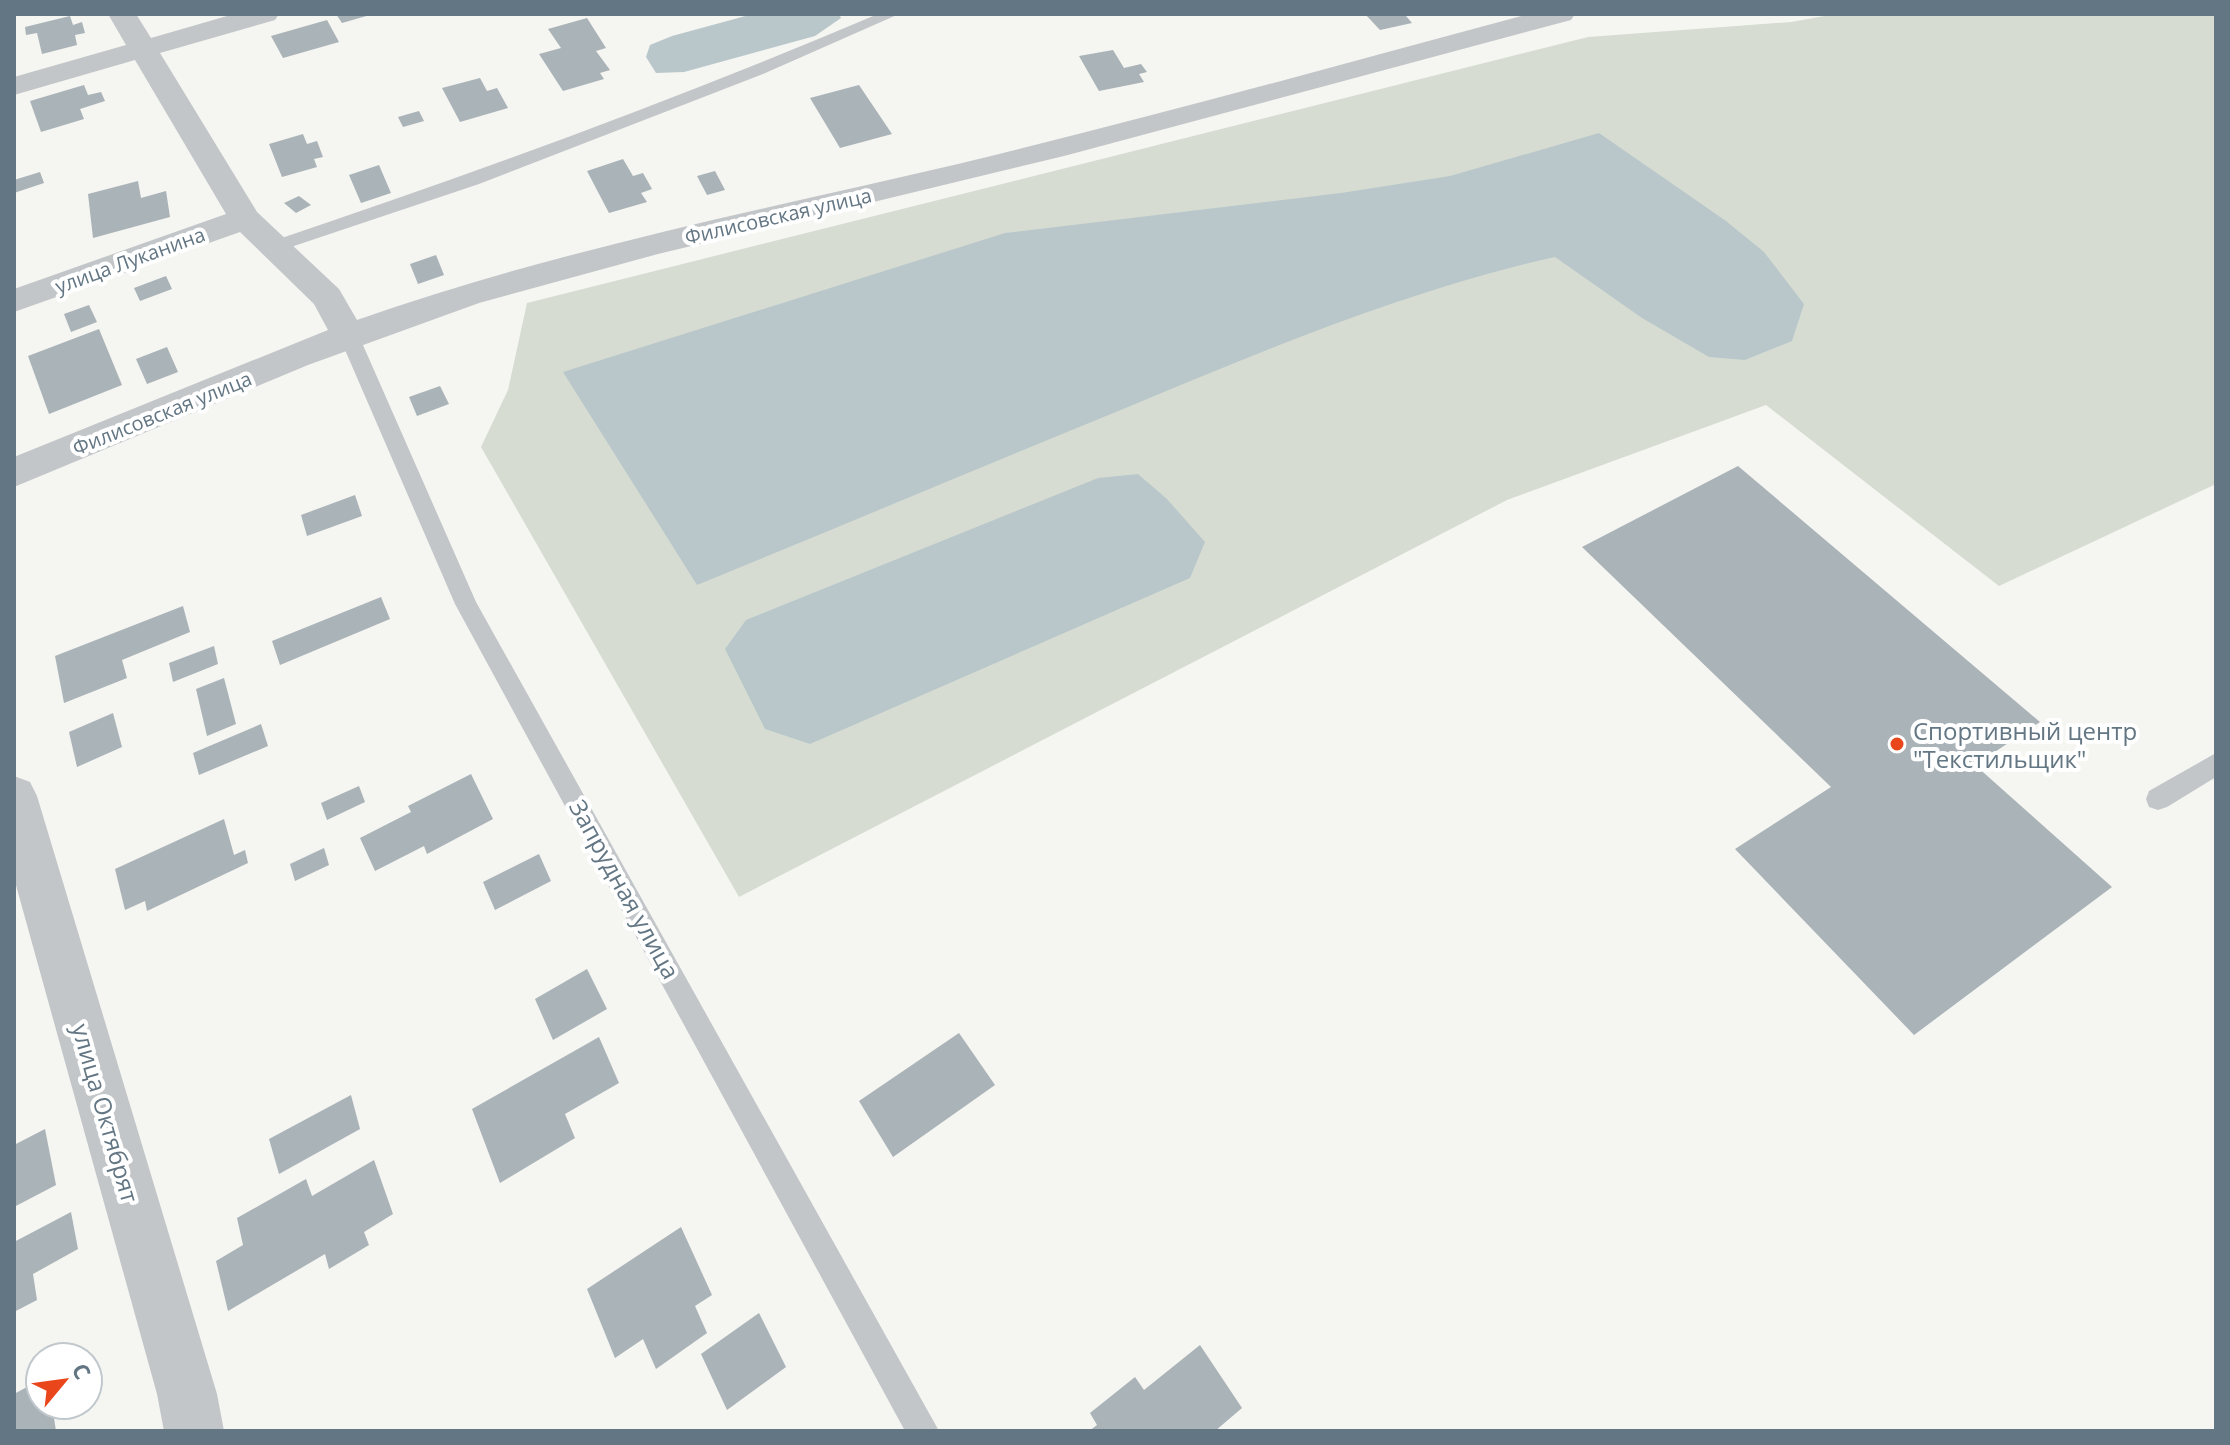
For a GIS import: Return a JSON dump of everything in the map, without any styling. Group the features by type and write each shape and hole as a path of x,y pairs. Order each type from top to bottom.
{"street":[{"path":"122,14 245,219 327,297 349,336"},
{"path":"14,86 265,14"},
{"name":"Филисовская улица","path":"14,473 349,336 466,296 624,253 998,163 1561,14"},
{"name":"улица Луканина","path":"14,301 245,219"},
{"name":"улица Октябрят","path":"14,796 187,1394 194,1431"}],"lane":[{"path":"276,246 473,180 757,71 891,14"},
{"name":"Запрудная улица","path":"349,336 466,604 923,1431"},
{"path":"2158,799 2216,764"}],"shaded area":[{"path":"753,14 839,14 841,18 815,36 684,72 656,73 646,57 650,45 672,36"},
{"path":"1836,14 2216,14 2216,484 1999,586 1766,405 1507,500 739,897 481,447 508,390 527,303 1588,37 1791,22"},
{"path":"1599,133 1726,221 1764,252 1804,304 1792,341 1745,360 1709,357 1642,318 1555,257 1446,286 1285,343 697,585 563,372 1005,233 1341,193 1450,176"},
{"path":"1138,474 1167,499 1205,542 1190,578 810,744 765,729 725,649 746,620 1098,478"}],"building":[{"path":"336,14 370,14 370,15 342,23"},
{"path":"1365,14 1410,14 1406,16 1412,23 1380,30"},
{"path":"70,16 73,25 82,22 85,33 75,35 77,45 42,54 37,33 26,35 25,27"},
{"path":"587,18 606,48 596,51 610,70 600,73 604,79 563,91 539,54 561,48 548,29"},
{"path":"327,20 339,42 283,58 271,36"},
{"path":"1113,50 1124,68 1141,64 1147,72 1139,74 1144,82 1099,91 1079,56"},
{"path":"480,78 487,91 497,88 508,108 460,122 442,88"},
{"path":"84,85 88,95 101,92 105,101 80,109 84,119 41,132 30,101"},
{"path":"859,85 892,134 840,148 810,98"},
{"path":"419,111 424,121 403,127 398,117"},
{"path":"303,134 307,144 317,141 323,157 314,159 317,167 282,177 269,144"},
{"path":"623,159 633,176 643,173 652,189 641,193 647,202 609,213 587,171"},
{"path":"379,165 391,193 361,203 349,175"},
{"path":"715,171 725,190 707,195 697,176"},
{"path":"40,172 44,183 14,193 14,180"},
{"path":"138,181 141,198 166,191 170,217 93,238 88,194"},
{"path":"299,196 311,205 296,213 284,203"},
{"path":"436,255 444,275 418,284 410,264"},
{"path":"166,276 172,289 140,301 134,288"},
{"path":"89,305 97,322 71,332 64,314"},
{"path":"99,329 122,385 49,414 28,356"},
{"path":"167,347 178,372 147,384 136,359"},
{"path":"440,386 449,404 417,416 409,397"},
{"name":"Спортивный центр \"Текстильщик\"","path":"1738,466 2040,722 1975,765 2112,887 1914,1035 1735,849 1831,787 1582,547"},
{"path":"355,495 362,516 307,536 301,515"},
{"path":"381,597 390,619 280,665 272,641"},
{"path":"183,606 190,632 122,660 127,678 64,703 55,656"},
{"path":"214,646 218,664 173,682 169,663"},
{"path":"224,678 236,724 207,736 196,689"},
{"path":"113,713 122,747 77,767 69,732"},
{"path":"261,724 268,746 199,775 193,753"},
{"path":"471,774 493,819 427,854 424,846 375,871 360,838 411,812 408,806"},
{"path":"359,786 365,802 327,820 321,803"},
{"path":"224,819 234,855 245,850 248,863 147,911 145,901 125,910 115,869"},
{"path":"324,848 329,865 295,881 290,864"},
{"path":"539,854 551,881 495,910 483,882"},
{"path":"587,969 607,1009 553,1040 535,999"},
{"path":"959,1033 995,1085 893,1157 859,1101"},
{"path":"599,1037 619,1083 565,1114 575,1138 500,1183 472,1109"},
{"path":"351,1095 360,1129 279,1174 269,1139"},
{"path":"45,1129 56,1185 14,1207 14,1145"},
{"path":"374,1160 393,1214 364,1232 369,1245 329,1269 325,1254 228,1311 216,1261 243,1245 237,1218 306,1179 312,1196"},
{"path":"71,1212 78,1249 33,1274 37,1300 14,1312 14,1242"},
{"path":"681,1227 712,1295 695,1306 707,1333 656,1369 643,1339 615,1358 587,1289"},
{"path":"759,1313 786,1367 727,1410 701,1354"},
{"path":"1200,1345 1242,1408 1215,1431 1089,1431 1097,1425 1090,1413 1135,1377 1144,1390"},
{"path":"24,1389 24,1421 54,1421 56,1431 14,1431 14,1394"}],"place":[{"name":"Спортивный центр \"Текстильщик\"","path":"1897,744"}]}
